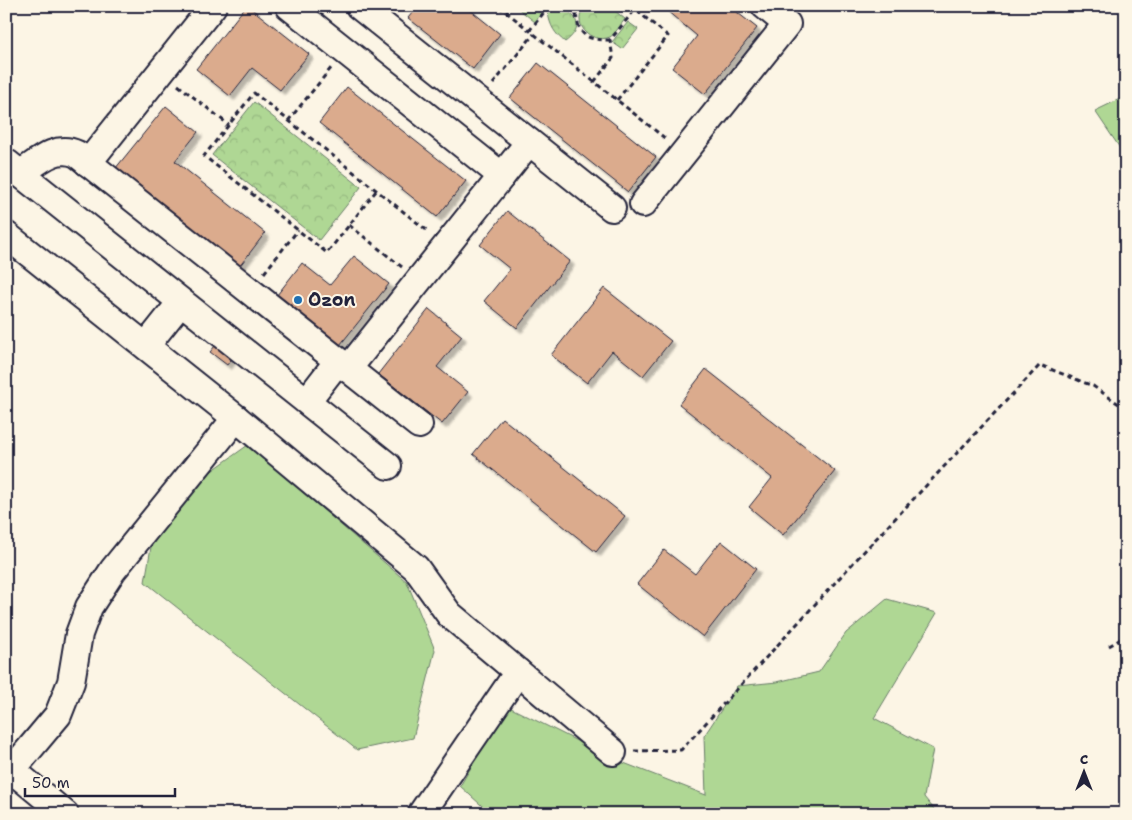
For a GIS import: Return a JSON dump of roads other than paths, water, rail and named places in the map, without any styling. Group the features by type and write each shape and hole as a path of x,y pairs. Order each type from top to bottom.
{"street":[{"path":"88,163 213,6"},
{"path":"288,6 502,176"},
{"path":"358,6 385,14 529,142 612,208"},
{"path":"643,204 787,24 765,6"},
{"path":"307,401 343,365 529,142"},
{"path":"13,168 60,150 68,150 77,154 419,425"},
{"path":"13,168 388,466"},
{"path":"6,235 236,418 416,568 449,614 613,752"},
{"path":"146,346 181,302"},
{"path":"65,814 9,773 58,715 71,682 79,634 89,607 113,570 236,418"},
{"path":"420,814 518,672"}],"place":[{"name":"Ozon","path":"298,300"}]}
